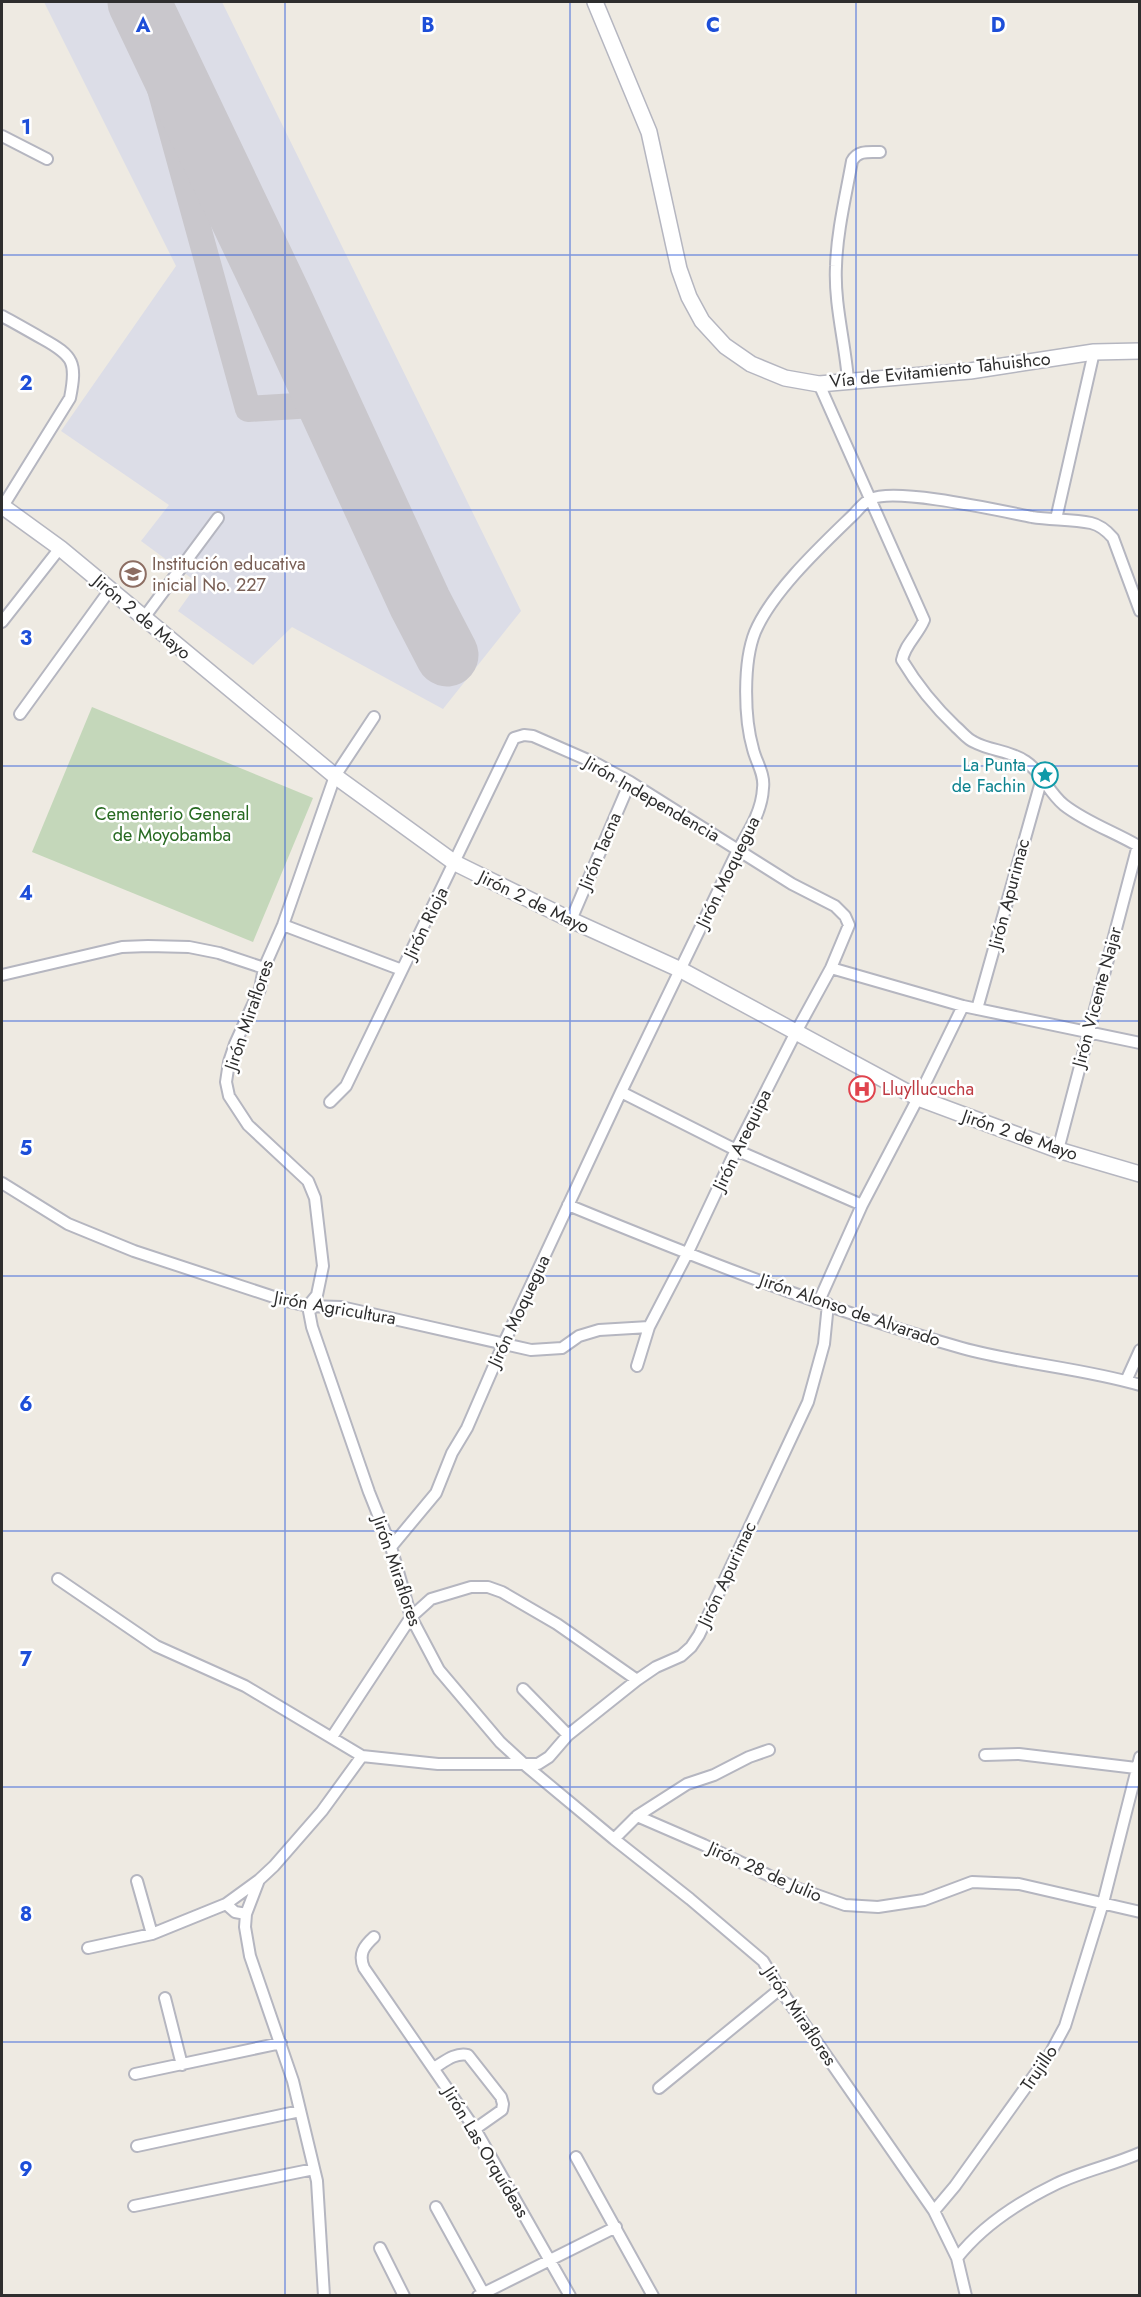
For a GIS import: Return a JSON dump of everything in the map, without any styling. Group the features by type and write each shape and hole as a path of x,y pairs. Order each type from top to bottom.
{"main road":[{"name":"Vía de Evitamiento Tahuishco","path":"595,2 649,132 679,269 689,297 702,321 725,346 751,364 785,378 819,384 970,371 1094,351 1140,351"},
{"name":"Jirón 2 de Mayo","path":"2,506 60,548 109,591 335,776 455,863 571,921 681,970 918,1098 1058,1150 1140,1174"}],"street":[{"path":"2,136 47,159"},
{"path":"848,380 846,349 838,310 836,265 852,161 855,156 862,153 880,152"},
{"path":"2,316 64,350 73,368 73,383 70,398 2,506"},
{"path":"1056,519 1094,351"},
{"path":"819,384 924,620 921,628 903,651 902,660 907,669 939,711 972,742 1011,753 1034,768 1049,792 1064,805 1105,831 1139,846"},
{"path":"870,499 886,495 900,496 1092,523 1105,529 1113,538 1140,611"},
{"name":"Jirón Moquegua","path":"391,1547 436,1493 453,1453 468,1428 503,1345 621,1092 738,850 754,822 764,786 752,748 747,710 749,658 755,632 783,590 826,539 870,499"},
{"path":"143,619 218,518"},
{"path":"2,622 60,548"},
{"path":"20,714 109,591"},
{"name":"Jirón Miraflores","path":"374,717 335,776 283,925 264,968 260,988 229,1062 226,1082 229,1096 248,1125 308,1181 315,1198 323,1266 316,1295 308,1306 312,1327 391,1547 411,1617 439,1670 500,1742 763,1961 934,2211 957,2258 966,2295"},
{"name":"Jirón Independencia","path":"514,738 524,735 533,736 597,764 630,782 792,884 835,906 845,916"},
{"name":"Jirón Rioja","path":"330,1102 346,1086 514,738"},
{"name":"Jirón Apurimac","path":"977,1009 1042,778"},
{"name":"Jirón Tacna","path":"571,921 630,782"},
{"name":"Jirón Vicente Najar","path":"1058,1150 1139,846"},
{"name":"Jirón Arequipa","path":"637,1366 649,1327 687,1254 736,1150 831,968 849,925 845,916"},
{"path":"283,925 402,970"},
{"path":"2,975 122,947 148,946 189,947 219,953 264,968"},
{"path":"831,968 963,1006 1140,1043"},
{"name":"Jirón Apurimac","path":"525,1765 538,1764 549,1757 567,1735 656,1667 681,1656 699,1635 808,1402 824,1344 823,1303 862,1205 963,1006"},
{"path":"621,1092 736,1150 862,1205"},
{"name":"Jirón Agricultura","path":"2,1183 68,1224 134,1251 262,1294 308,1306 340,1307 531,1350 562,1348 579,1336 599,1330 649,1327"},
{"name":"Jirón Alonso de Alvarado","path":"568,1205 687,1254 823,1303 963,1348 1140,1385"},
{"path":"1126,1381 1139,1351"},
{"path":"58,1580 156,1646 245,1686 362,1756 438,1764 525,1765"},
{"path":"333,1737 411,1617 431,1599 448,1592 471,1587 488,1587 502,1592 557,1624 638,1680"},
{"path":"523,1689 567,1735"},
{"path":"614,1839 637,1816 687,1784 714,1775 749,1757 769,1750"},
{"path":"985,1755 1019,1754 1138,1763"},
{"path":"88,1948 152,1934 226,1904 274,1866 322,1811 362,1756"},
{"name":"Trujillo","path":"934,2211 955,2187 1051,2052 1065,2026 1103,1903 1138,1763"},
{"name":"Jirón 28 de Julio","path":"637,1816 791,1886 845,1905 878,1907 924,1900 972,1881 1018,1884 1140,1912"},
{"path":"259,1880 246,1914 245,1927 250,1956 281,2043 314,2169 323,2251 324,2295"},
{"path":"137,1881 152,1934"},
{"path":"226,1904 235,1911 246,1914"},
{"name":"Jirón Las Orquídeas","path":"374,1936 362,1950 362,1964 475,2129 570,2295"},
{"path":"659,2088 780,1989"},
{"path":"165,1998 182,2065"},
{"path":"135,2074 281,2043"},
{"path":"434,2068 455,2055 468,2055 501,2097 502,2110 475,2129"},
{"path":"137,2146 300,2111"},
{"path":"957,2258 969,2242 994,2220 1057,2184 1140,2153"},
{"path":"576,2157 653,2295"},
{"path":"134,2206 314,2169"},
{"path":"436,2207 482,2294 616,2227"},
{"path":"380,2248 404,2295"}],"shaded area":[{"path":"44,2 222,2 521,611 443,709 292,627 253,665 178,611 198,583 141,541 169,505 61,431 176,266"}],"green space":[{"name":"Cementerio General de Moyobamba","path":"92,707 313,798 253,942 32,852"}],"taxiway":[{"path":"136,2 248,409 329,404"}],"runway":[{"path":"139,2 280,298 420,603 447,655"}],"place":[{"name":"Institución educativa inicial No. 227","path":"133,574"},
{"name":"La Punta de Fachin","path":"1045,775"},
{"name":"Lluyllucucha","path":"862,1089"}]}
